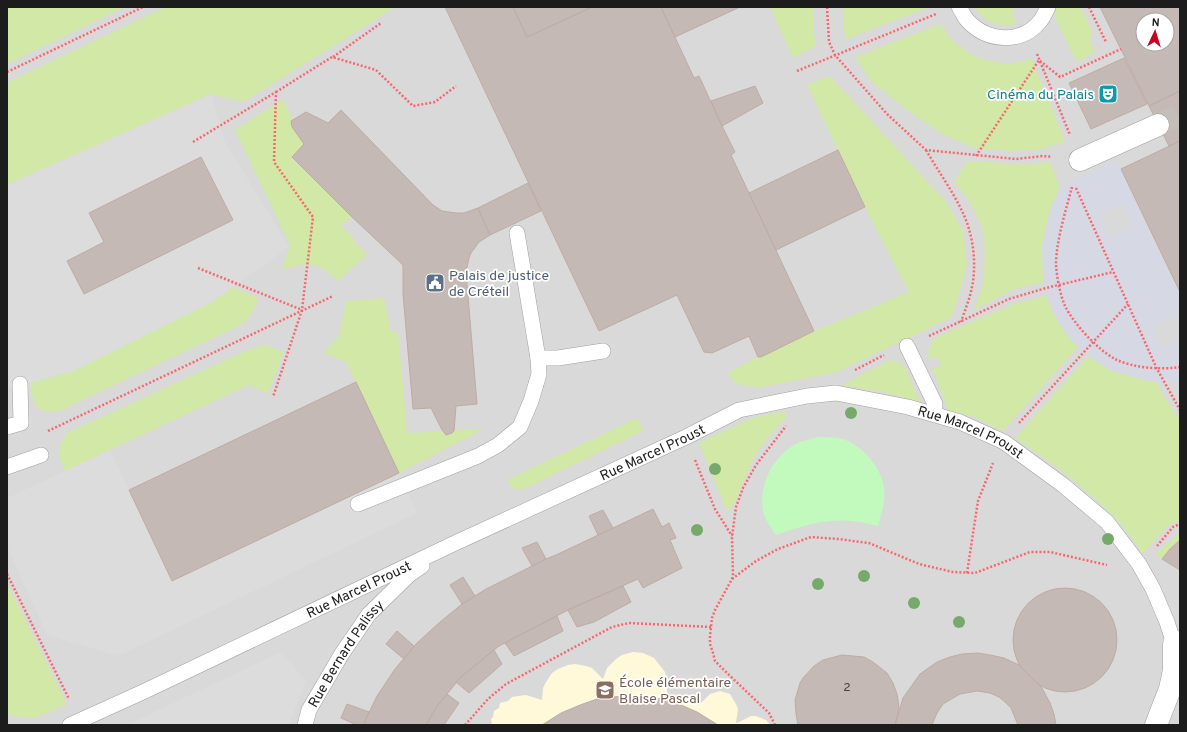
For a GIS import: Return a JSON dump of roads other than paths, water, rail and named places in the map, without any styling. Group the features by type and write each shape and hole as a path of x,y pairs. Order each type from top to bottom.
{"street":[{"path":"1080,160 1158,124"},
{"path":"1156,725 1170,689 1177,643"}],"lane":[{"path":"959,7 966,19 976,29 988,35 1002,38 1016,36 1028,31 1040,21 1048,7"},
{"path":"358,504 478,456 498,445 520,427 531,401 539,374 538,358 517,233"},
{"path":"907,346 935,404 934,414"},
{"path":"538,358 558,358 603,351"},
{"path":"7,427 20,423 20,384"},
{"name":"Rue Marcel Proust","path":"70,725 145,691 453,544 686,437 740,410 807,396 836,393 908,407 960,422 1004,442 1063,485 1107,522 1139,564 1153,589 1177,643"},
{"path":"7,467 41,456"},
{"name":"Rue Bernard Palissy","path":"305,725 309,710 341,655 369,614 410,574 453,544"}],"tunnel":[{"path":"1158,125 1180,114"}],"place":[{"name":"Cinéma du Palais","path":"1108,94"},
{"name":"Palais de justice de Créteil","path":"435,283"},
{"name":"École élémentaire Blaise Pascal","path":"605,690"}]}
